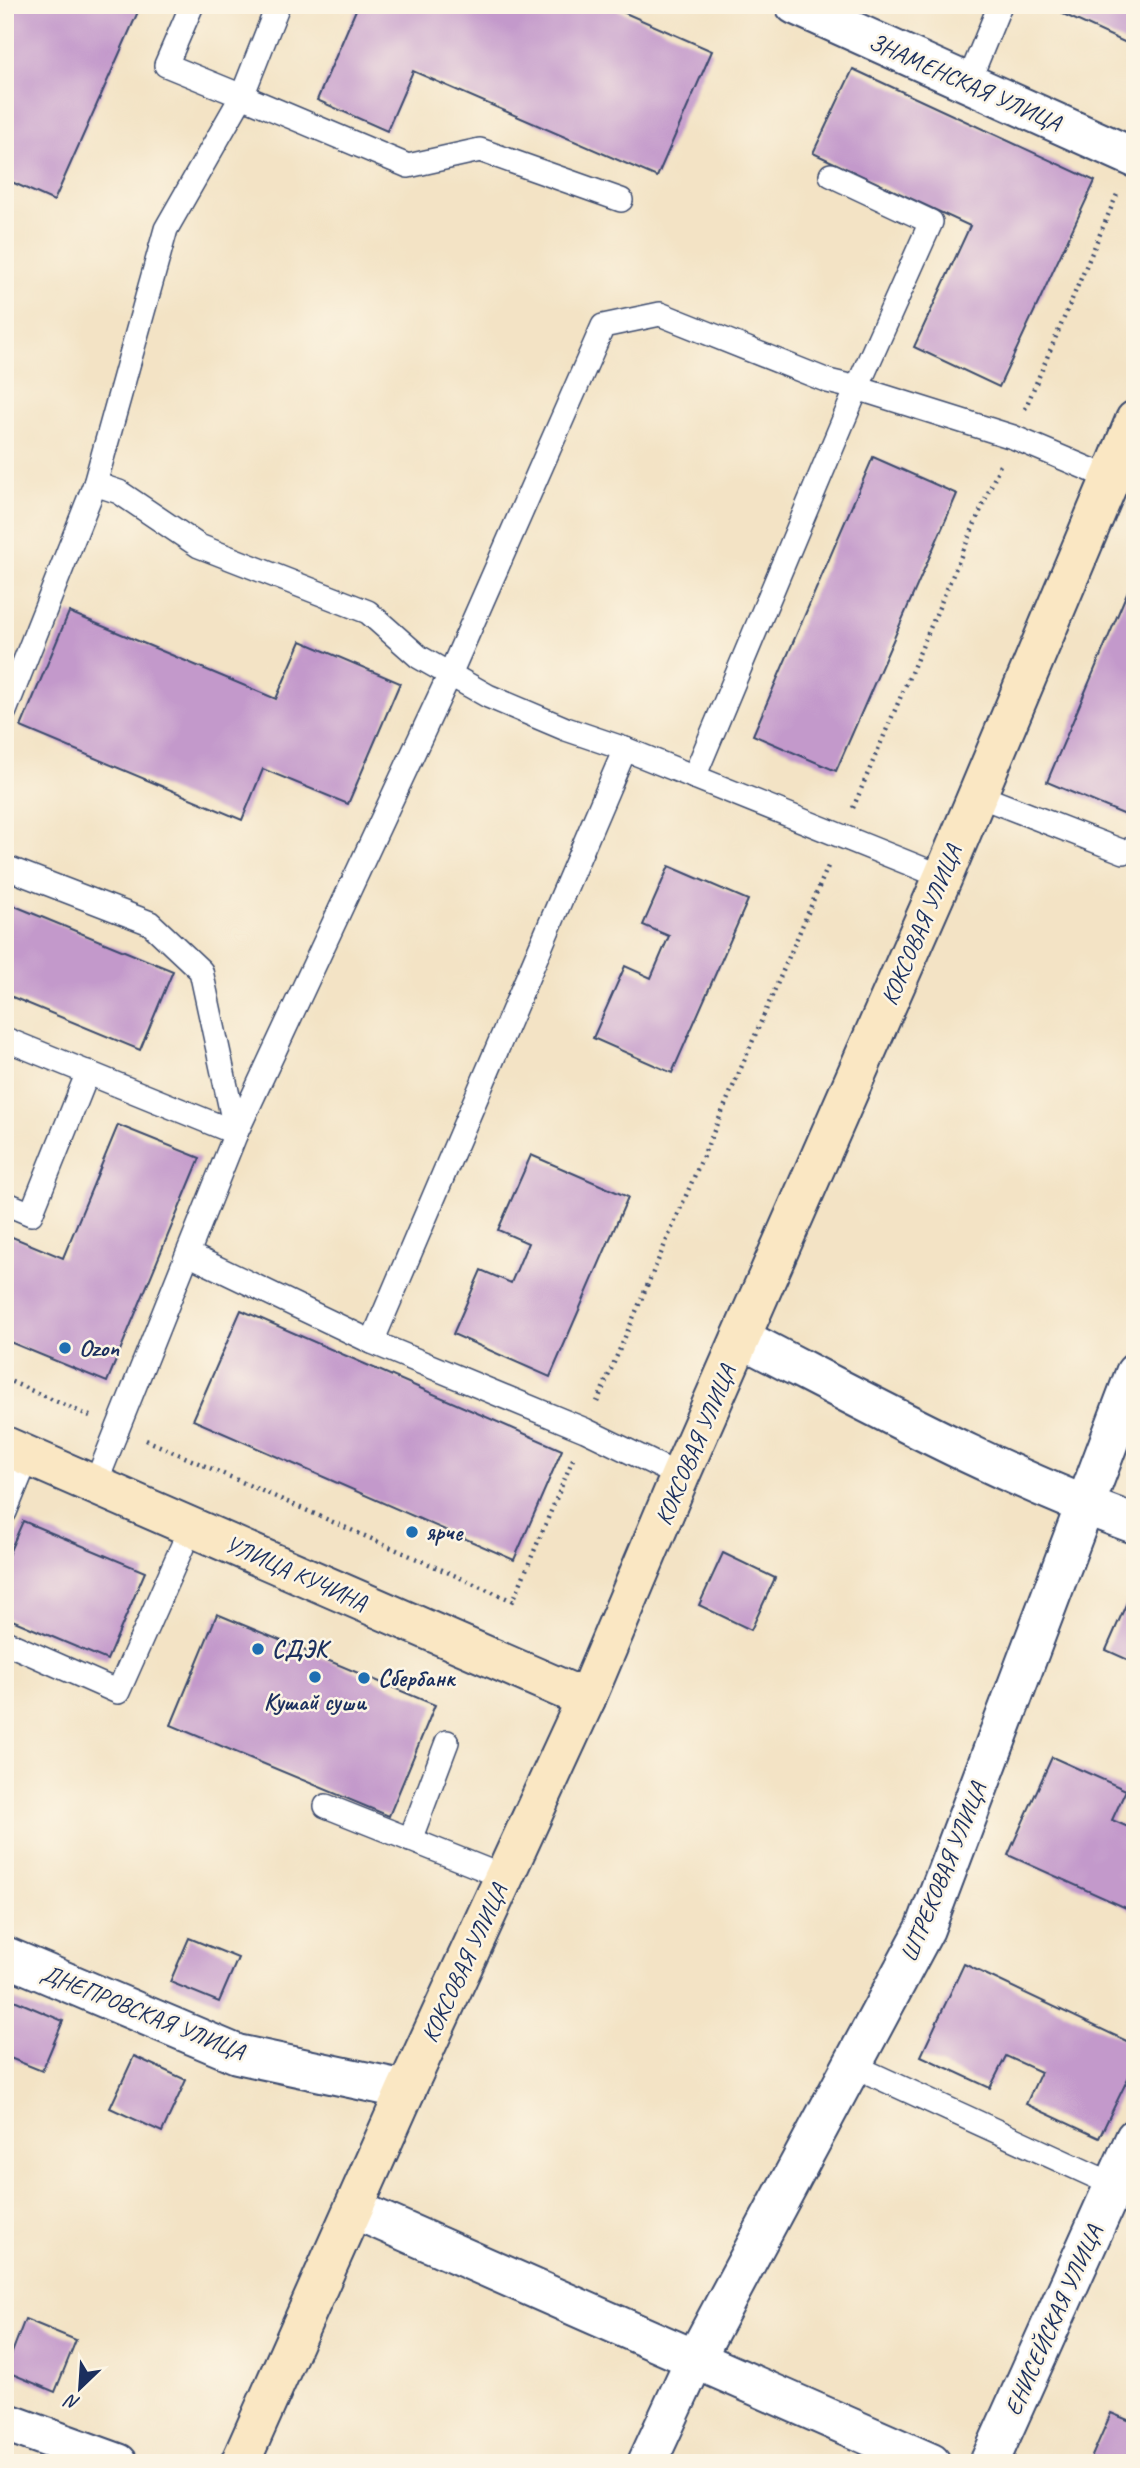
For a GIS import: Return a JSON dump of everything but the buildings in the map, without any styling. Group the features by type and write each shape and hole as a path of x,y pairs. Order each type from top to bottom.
{"main road":[{"name":"КОКСОВАЯ УЛИЦА","path":"240,2463 406,2090 586,1699 680,1476 943,877 1135,420"},
{"name":"УЛИЦА КУЧИНА","path":"17,1451 586,1699"}],"street":[{"name":"ЗНАМЕНСКАЯ УЛИЦА","path":"803,7 1134,157"},
{"path":"741,1338 983,1462 1086,1507 1135,1524"},
{"name":"ШТРЕКОВАЯ УЛИЦА","path":"647,2463 695,2359 925,1929 1135,1373"},
{"name":"ДНЕПРОВСКАЯ УЛИЦА","path":"5,1956 237,2054 406,2090"},
{"name":"ЕНИСЕЙСКАЯ УЛИЦА","path":"989,2463 1135,2138"},
{"path":"354,2209 931,2463"},
{"path":"5,2423 118,2463"}],"lane":[{"path":"192,5 166,65 408,166 480,150 621,200"},
{"path":"5,711 95,484 166,229 242,96 278,5"},
{"path":"968,83 1000,5"},
{"path":"694,777 857,388 931,222 831,175"},
{"path":"95,1485 236,1133 450,674 603,326 660,314 828,381 1013,437 1110,478"},
{"path":"95,484 119,492 199,546 368,612 419,657 488,696 943,877"},
{"path":"372,1342 625,749"},
{"path":"977,795 1124,852 1135,847"},
{"path":"5,867 150,923 201,971 236,1133"},
{"path":"5,1039 236,1133"},
{"path":"5,1203 31,1214 88,1072"},
{"path":"188,1254 372,1342 585,1430 680,1476"},
{"path":"5,1512 17,1451"},
{"path":"5,1642 118,1692 191,1527"},
{"path":"410,1840 447,1742"},
{"path":"326,1806 504,1877"},
{"path":"852,2065 1114,2185"}],"path":[{"path":"5,1379 513,1601 1134,157"}],"place":[{"name":"Ozon","path":"65,1348"},
{"name":"ярче","path":"412,1532"},
{"name":"СДЭК","path":"258,1649"},
{"name":"Кушай суши","path":"315,1677"},
{"name":"Сбербанк","path":"364,1678"}]}
